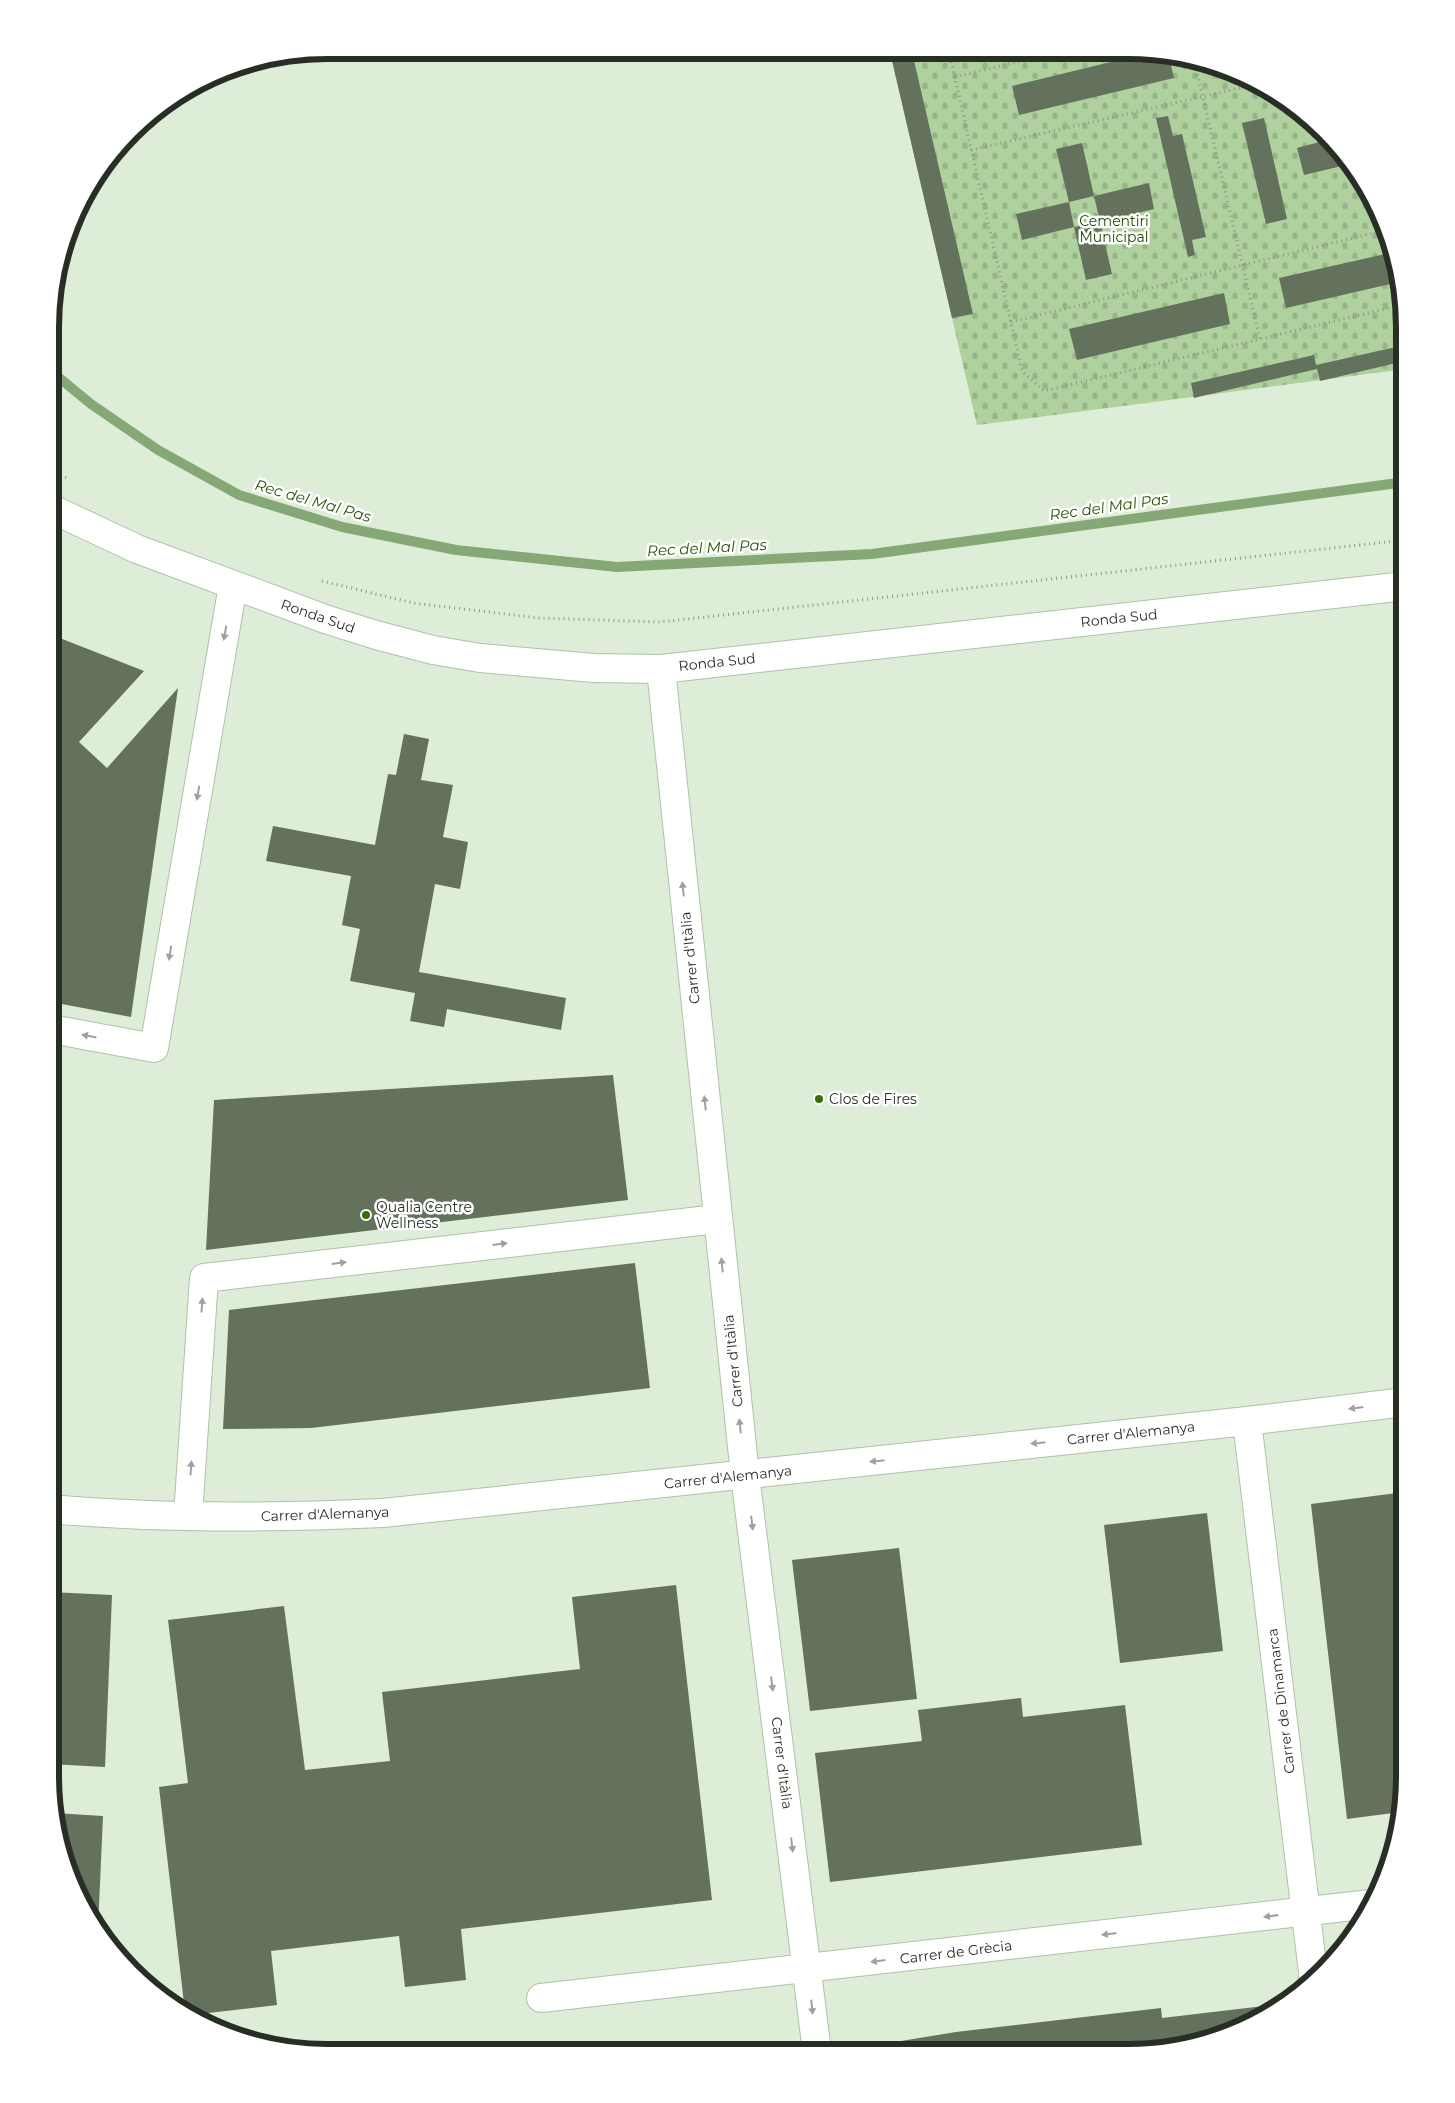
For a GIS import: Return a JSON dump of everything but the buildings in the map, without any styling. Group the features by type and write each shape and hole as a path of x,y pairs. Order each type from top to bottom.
{"street":[{"name":"Ronda Sud","path":"59,511 137,549 325,619 376,635 433,650 480,658 594,668 661,669 1396,587"},
{"path":"59,1030 154,1048 233,585"},
{"name":"Carrer d'Itàlia","path":"661,669 717,1219 746,1475 816,2044"},
{"path":"188,1516 204,1278 717,1219"},
{"name":"Carrer d'Alemanya","path":"59,1509 188,1516 279,1518 383,1513 1247,1421 1396,1403"},
{"name":"Carrer de Dinamarca","path":"1247,1421 1313,1971"},
{"name":"Carrer de Grècia","path":"541,1998 1363,1905"}],"path":[{"path":"950,59 1022,371 1044,390 1396,307"},
{"path":"954,76 1028,59"},
{"path":"1196,67 1260,339"},
{"path":"971,150 1247,86"},
{"path":"1011,322 1379,232"},
{"path":"59,474 69,480"},
{"path":"317,580 413,604 538,618 660,622 1396,541"}],"green space":[{"name":"Cementiri Municipal","path":"892,59 1146,59 1181,64 1231,79 1277,104 1305,125 1341,163 1369,208 1387,257 1396,309 1396,370 977,425"}],"waterway":[{"name":"Rec del Mal Pas","path":"59,378 91,404 158,450 239,495 342,527 456,550 617,567 872,554 1396,483"}],"place":[{"name":"Clos de Fires","path":"819,1099"},
{"name":"Qualia Centre Wellness","path":"366,1215"}]}
